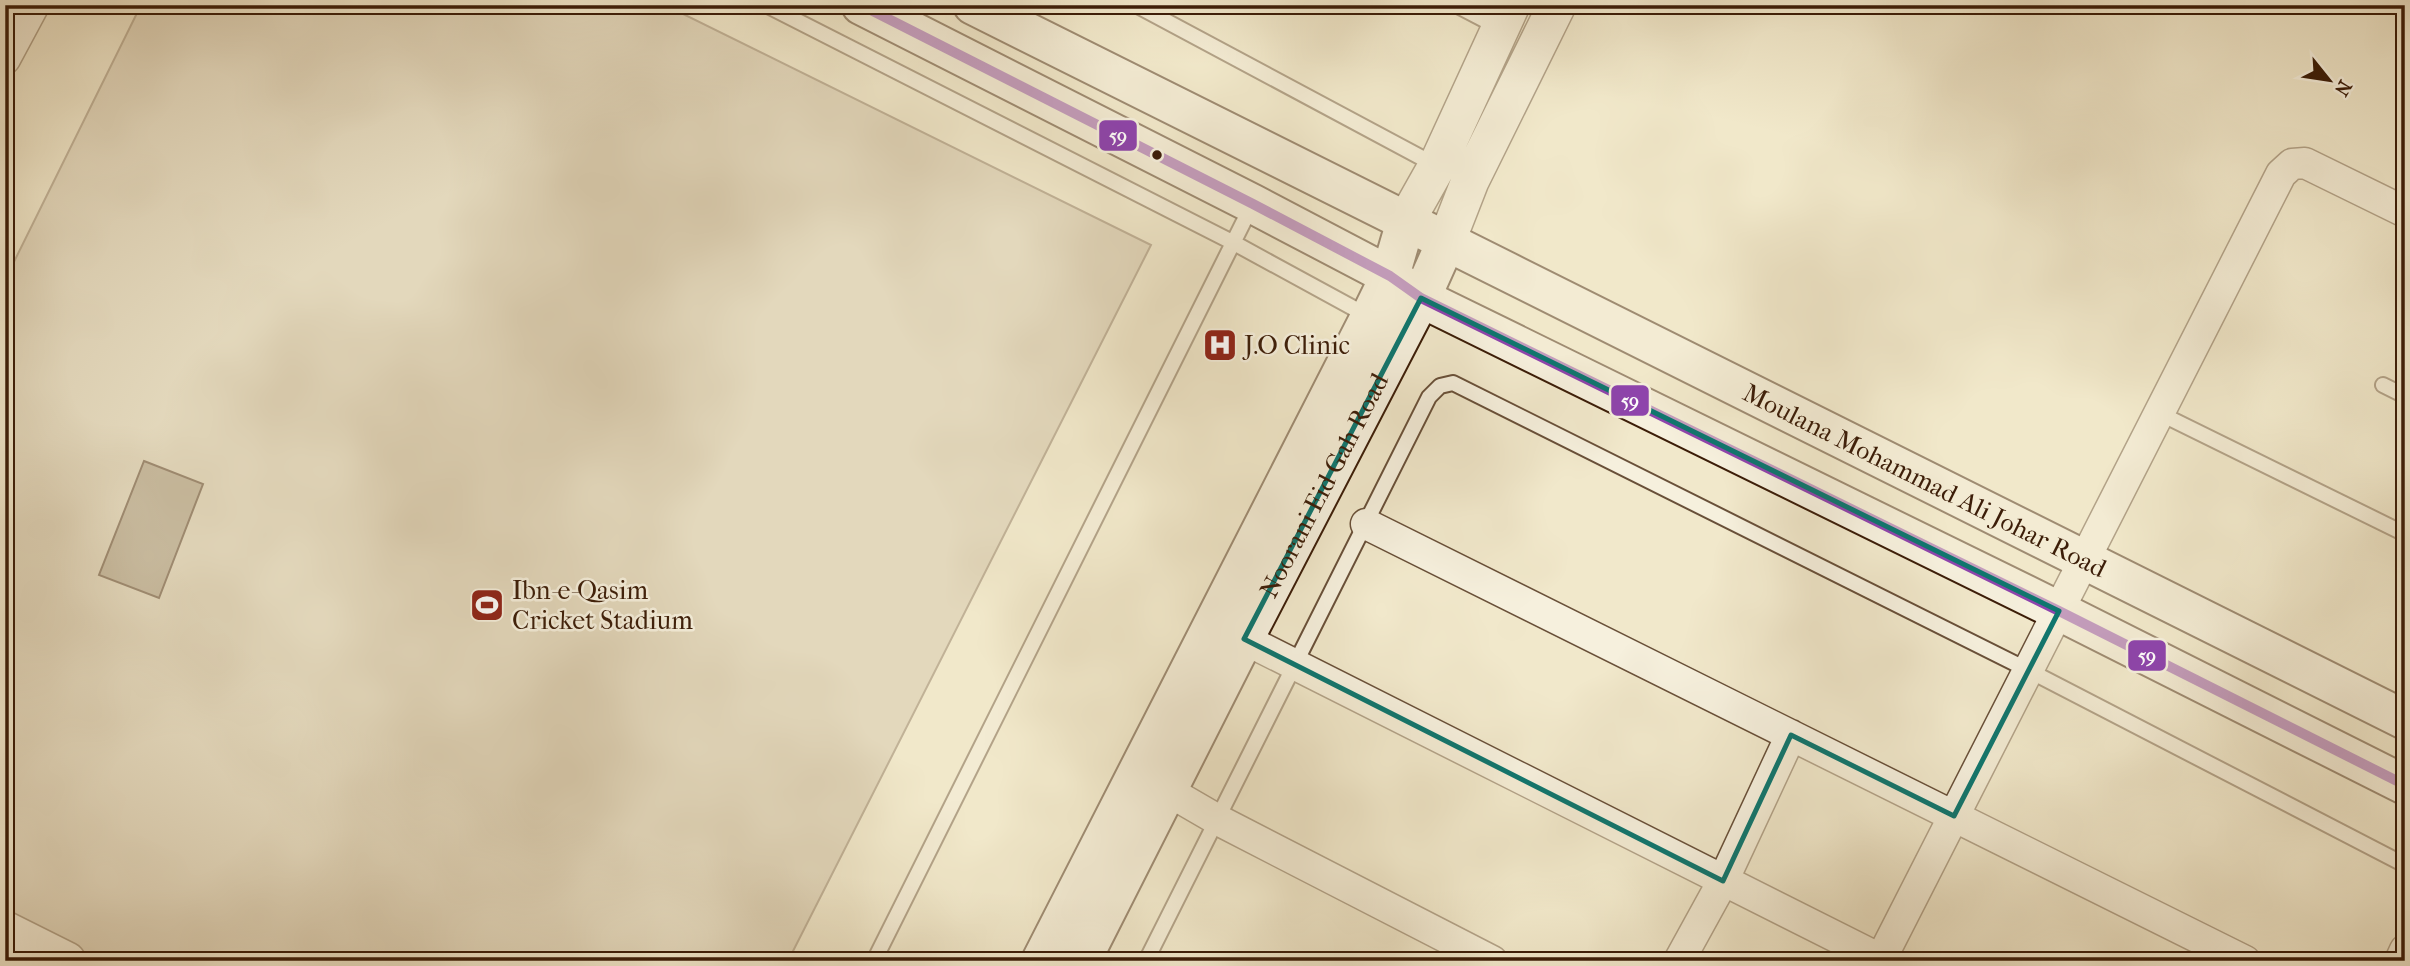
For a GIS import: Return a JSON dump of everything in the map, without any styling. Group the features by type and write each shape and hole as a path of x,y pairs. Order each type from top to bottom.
{"main road":[{"path":"861,5 1253,204 1390,276 1421,298 2059,611 2405,785"},
{"path":"973,5 1406,221"},
{"name":"Moulana Mohammad Ali Johar Road","path":"1406,221 2405,720"},
{"name":"Noorani Eid Gah Road","path":"1041,961 1370,317 1390,276 1406,221"},
{"name":"Noorani Eid Gah Road","path":"1081,961 1421,298 1447,240"}],"street":[{"path":"5,59 34,5"},
{"name":"Noorani Eid Gah Road","path":"1406,221 1453,173 1557,5"},
{"name":"Noorani Eid Gah Road","path":"1447,240 1453,173 1506,17"},
{"path":"1244,639 1882,960 2281,174 2292,163 2305,163 2405,212"},
{"path":"1366,524 2245,961"},
{"path":"1679,961 1723,881 1791,735"},
{"path":"1168,791 1218,820 1492,961"},
{"path":"9,941 66,961"},
{"path":"2400,961 2405,950"}],"lane":[{"path":"766,5 1234,243 1370,317"},
{"path":"1136,5 1453,173"},
{"path":"1455,5 1506,17"},
{"path":"874,961 1253,204"},
{"path":"1146,961 1429,397 1440,386 1453,383 2028,670 2405,865"},
{"path":"2383,385 2405,396"},
{"path":"2159,413 2405,534"}],"highlighted area":[{"path":"1421,298 2059,611 1954,816 1791,735 1723,881 1244,639"}],"shaded area":[{"name":"Ibn-e-Qasim Cricket Stadium","path":"141,5 665,5 1151,245 788,961 66,961 5,930 5,280"}],"building":[{"path":"144,461 203,484 159,598 99,575"}],"transit line":[{"name":"59","path":"861,5 1253,204 1390,276 1421,298 2059,611 2405,785"}],"place":[{"name":"J.O Clinic","path":"1220,345"},
{"name":"Ibn-e-Qasim Cricket Stadium","path":"487,605"}]}
